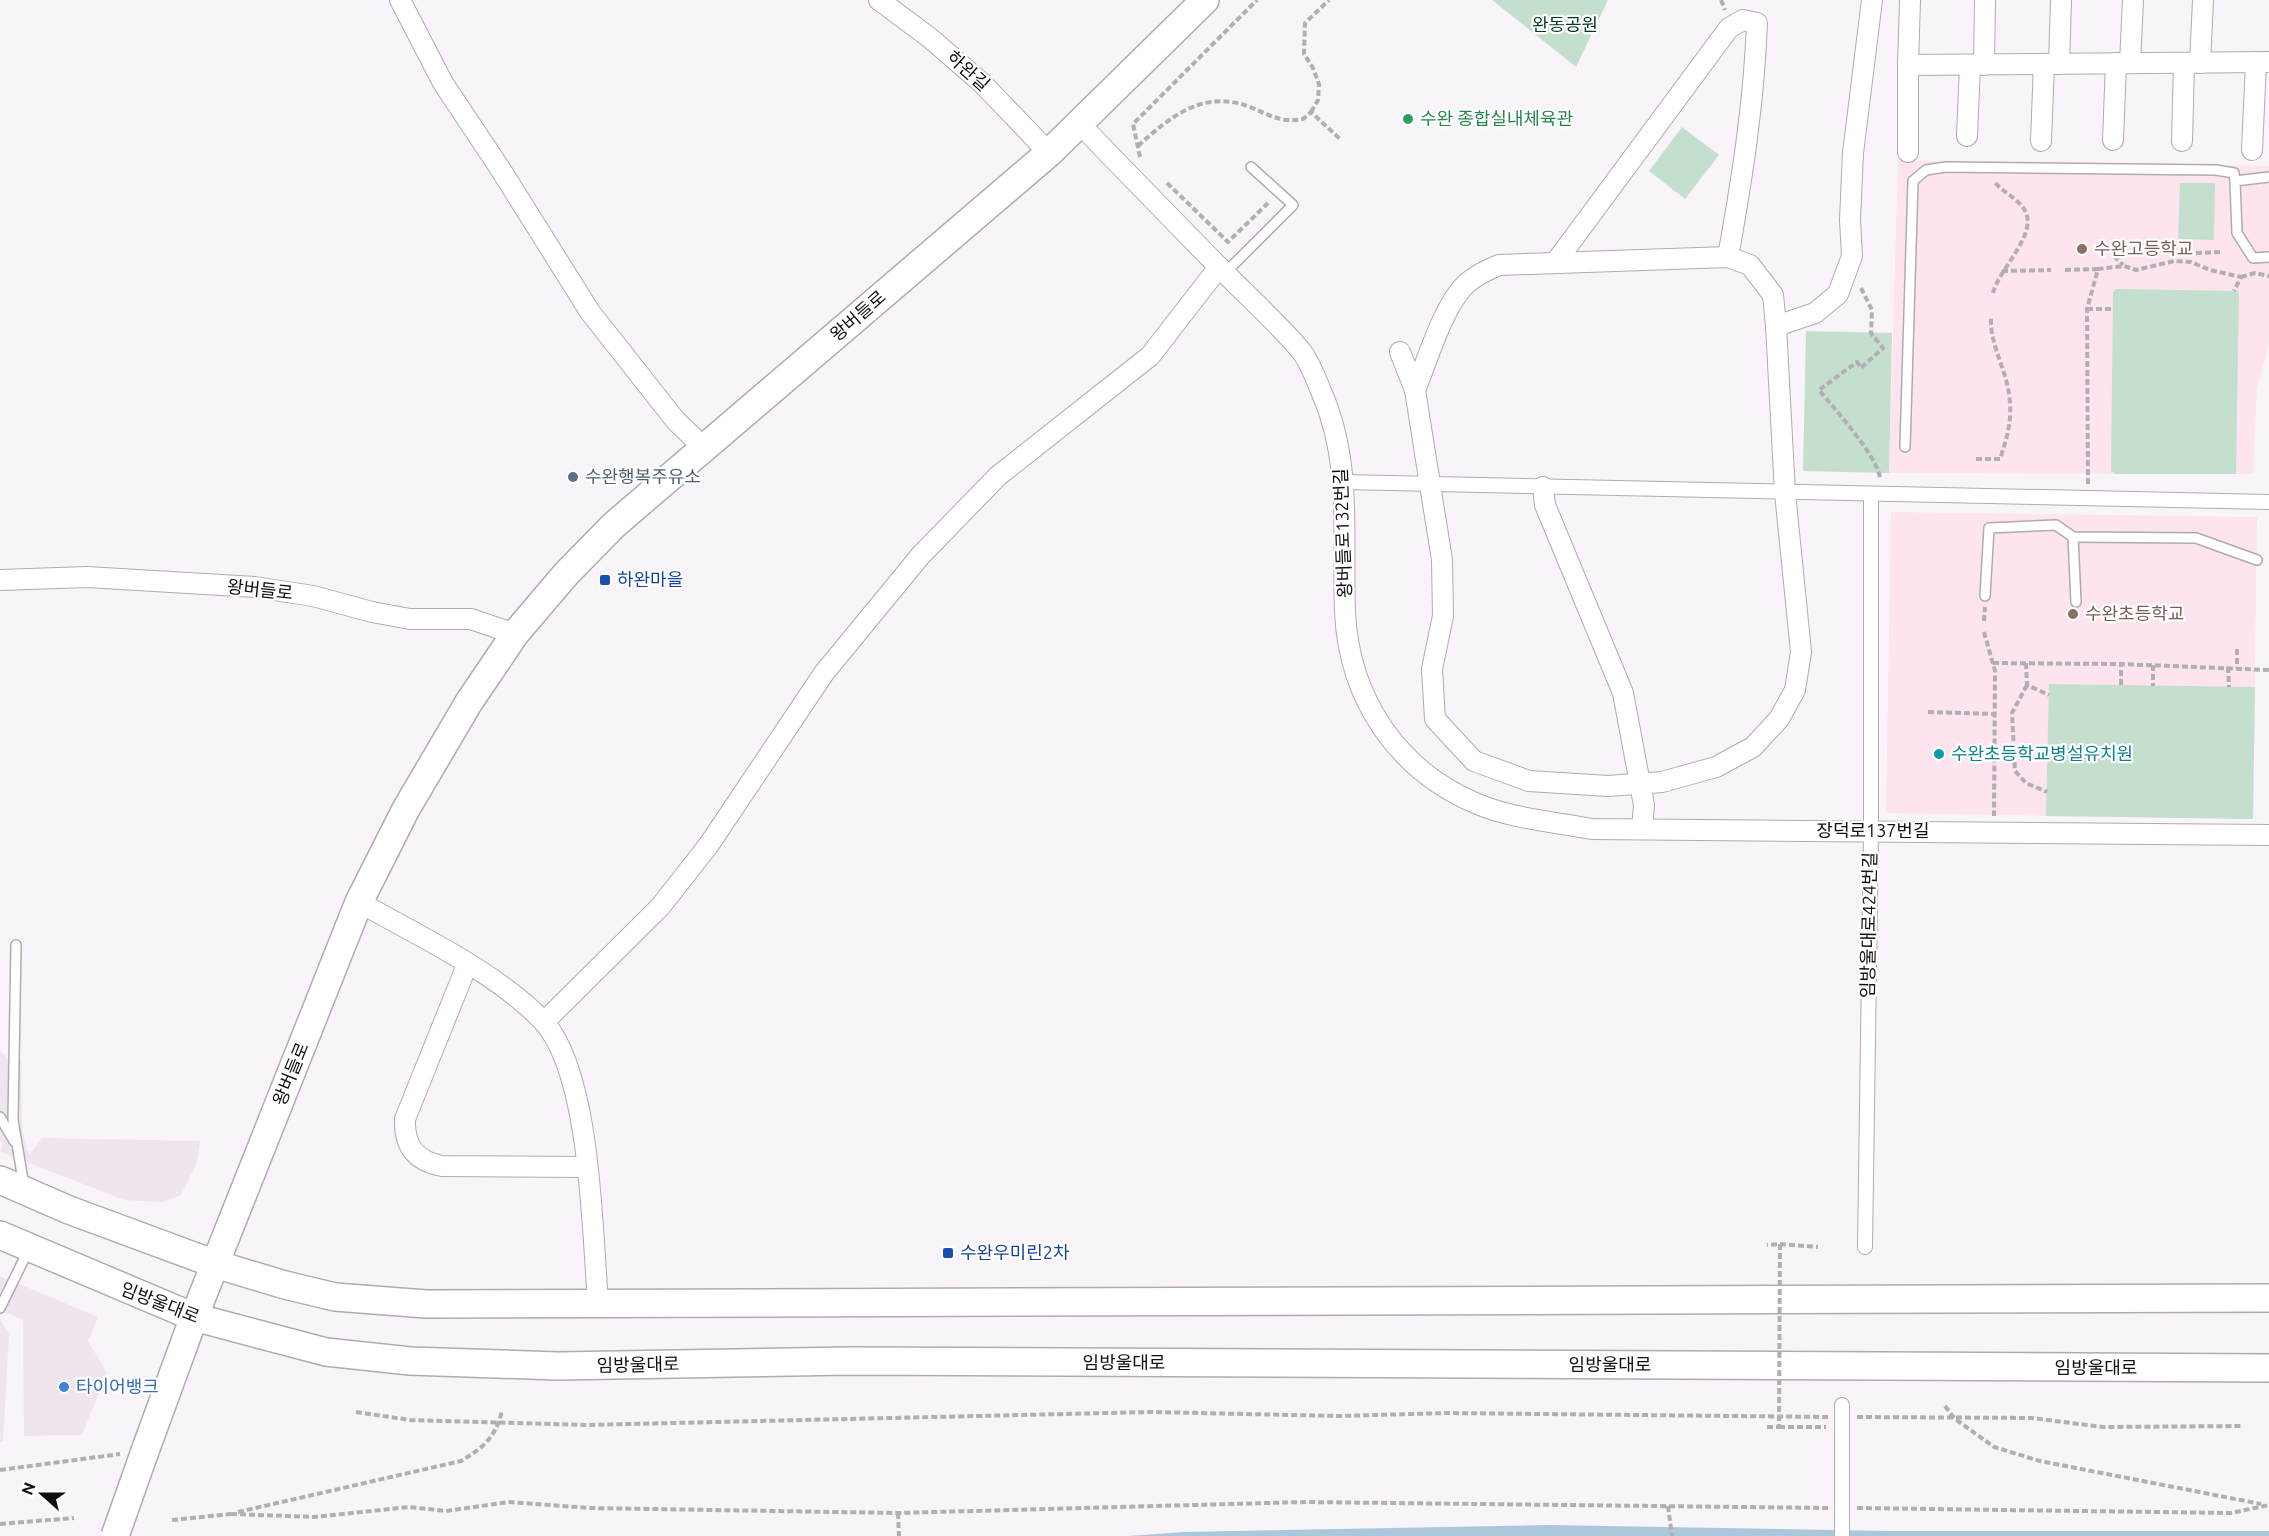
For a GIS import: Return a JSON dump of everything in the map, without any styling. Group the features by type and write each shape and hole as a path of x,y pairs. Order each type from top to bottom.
{"main road":[{"name":"왕버들로","path":"115,1536 194,1317 359,902 435,757 515,634 566,574 614,525 1048,153 1204,0"},
{"path":"0,1180 215,1264 334,1297 426,1304 2269,1298"},
{"name":"임방울대로","path":"1,1239 194,1317 326,1352 410,1361 558,1366 849,1361 2269,1368"}],"street":[{"path":"400,0 443,83 501,170 590,312 676,422 704,448"},
{"name":"하완길","path":"879,0 930,38 982,83 1048,153"},
{"path":"1776,326 1815,313 1838,294 1848,270 1852,256 1850,220 1853,153 1872,0"},
{"path":"1908,152 1910,0"},
{"path":"1967,136 1985,0"},
{"path":"2041,141 2061,0"},
{"path":"2113,140 2133,0"},
{"path":"2182,141 2203,0"},
{"path":"1555,263 1729,27 1743,20 1757,23 1755,68 1745,165 1728,257"},
{"path":"1908,65 2263,62 2252,150"},
{"name":"왕버들로132번길","path":"1078,123 1304,354 1334,423 1344,482 1345,613 1351,662 1372,713 1389,738 1432,778 1480,805"},
{"path":"1400,352 1416,390 1442,560 1443,605 1432,669 1434,719 1474,761 1529,781 1608,786 1662,782 1716,767 1753,747 1779,719 1795,690 1801,652 1785,493 1773,295 1750,265 1728,257 1499,265 1478,274 1464,286 1449,310 1416,390"},
{"path":"544,1022 660,907 708,846 824,673 921,555 998,476 1150,356 1219,267"},
{"path":"1344,482 2269,502"},
{"path":"1543,487 1545,505 1623,693 1644,805 1642,829"},
{"name":"임방울대로424번길","path":"1865,1247 1875,495"},
{"name":"왕버들로","path":"0,580 87,577 255,587 313,596 372,612 410,619 471,619 515,634"},
{"name":"장덕로137번길","path":"1480,805 1521,816 1592,829 2269,835"},
{"path":"359,902 505,986 544,1022 565,1054 576,1088 586,1167 598,1302"},
{"path":"467,964 405,1119 405,1136 416,1153 429,1164 586,1167"},
{"path":"1842,1411 1842,1536"}],"lane":[{"path":"1219,267 1231,267 1293,205 1251,167"},
{"path":"1905,447 1913,181 1926,171 1946,167 2216,170 2234,173 2237,233 2253,258 2269,256"},
{"path":"2235,181 2269,177"},
{"path":"1985,596 1989,528 2056,525 2073,537 2196,538 2257,560"},
{"path":"2073,537 2076,602"},
{"path":"16,945 12,1088 16,1146 26,1191"},
{"path":"0,1117 16,1146"},
{"path":"0,1308 28,1249"}],"path":[{"path":"1147,164 1138,156 1133,124 1257,0"},
{"path":"1137,146 1171,117 1196,104 1235,102 1284,121 1303,119 1311,112 1318,100 1319,84 1304,54 1305,23 1329,0"},
{"path":"1311,112 1340,139"},
{"path":"1991,168 1994,182 2023,207 2029,218 2027,232 2002,271 1993,293"},
{"path":"1163,179 1228,242 1268,203"},
{"path":"2196,253 2222,252"},
{"path":"2114,256 2124,266"},
{"path":"2065,270 2124,266 2136,270 2174,261 2191,262 2210,270 2241,277 2255,273 2269,276"},
{"path":"2089,499 2087,309 2098,269"},
{"path":"1848,270 1857,276 1872,310 1871,333 1883,348 1861,368 1857,362 1820,390 1861,442 1880,473 1875,495"},
{"path":"2002,271 2051,270"},
{"path":"2234,291 2241,277"},
{"path":"2087,309 2112,309"},
{"path":"1976,459 2000,459 2011,418 2009,393 1993,346 1991,318"},
{"path":"1984,632 1993,663 1994,815"},
{"path":"2237,649 2237,668"},
{"path":"1993,663 2121,663 2269,670"},
{"path":"2026,663 2027,685 2012,712 2015,771 2026,783 2046,792"},
{"path":"2121,663 2121,685"},
{"path":"2152,665 2153,686"},
{"path":"2228,667 2229,687"},
{"path":"2027,685 2049,695"},
{"path":"1928,712 1994,714"},
{"path":"1994,758 2013,750"},
{"path":"1767,1245 1818,1247"},
{"path":"1779,1427 1780,1245"},
{"path":"1945,1406 1954,1418 1994,1447 2040,1461 2267,1505"},
{"path":"172,1520 231,1514 461,1461 485,1447 498,1424 502,1411"},
{"path":"356,1412 410,1420 498,1424 1151,1412 1340,1416 1497,1413 1607,1417 1842,1411 1954,1418 2032,1418 2103,1427 2242,1426"},
{"path":"1767,1427 1826,1427"},
{"path":"0,1470 145,1451"},
{"path":"231,1514 314,1517 409,1507 446,1511 509,1502 590,1508 898,1513 1305,1502 1836,1508"},
{"path":"1848,1508 2231,1513 2267,1505"},
{"path":"1668,1506 1672,1536"},
{"path":"898,1513 899,1534"},
{"path":"0,1524 74,1518"}],"shaded area":[{"name":"수완고등학교","path":"1898,161 2269,166 2269,343 2257,388 2253,474 1889,473"},
{"name":"수완초등학교","path":"1891,512 2257,517 2253,819 1886,813"},
{"path":"0,1051 9,1059 21,1061 22,1132 29,1155 42,1138 200,1141 197,1162 181,1195 162,1202 124,1200 1,1152 3,1143 0,1141"},
{"path":"0,1276 98,1317 88,1341 107,1373 82,1435 24,1436 23,1320 0,1310"},
{"path":"0,1319 9,1334 3,1442 0,1442"}],"green space":[{"name":"완동공원","path":"1492,0 1608,0 1576,67"},
{"path":"1682,127 1719,155 1685,199 1649,171"},
{"path":"2180,183 2215,183 2214,240 2178,239"},
{"path":"2116,289 2239,291 2236,474 2116,474 2111,471 2113,292"},
{"path":"1806,331 1892,333 1889,473 1803,471"},
{"path":"2049,684 2255,687 2253,819 2046,816"}],"water":[{"path":"1547,1525 1889,1531 2269,1531 2269,1536 1128,1536 1184,1532"}],"place":[{"name":"수완 종합실내체육관","path":"1408,119"},
{"name":"수완고등학교","path":"2082,249"},
{"name":"수완행복주유소","path":"573,477"},
{"name":"하완마을","path":"605,580"},
{"name":"수완초등학교","path":"2073,614"},
{"name":"수완초등학교병설유치원","path":"1939,754"},
{"name":"수완우미린2차","path":"948,1253"},
{"name":"타이어뱅크","path":"64,1387"}]}
